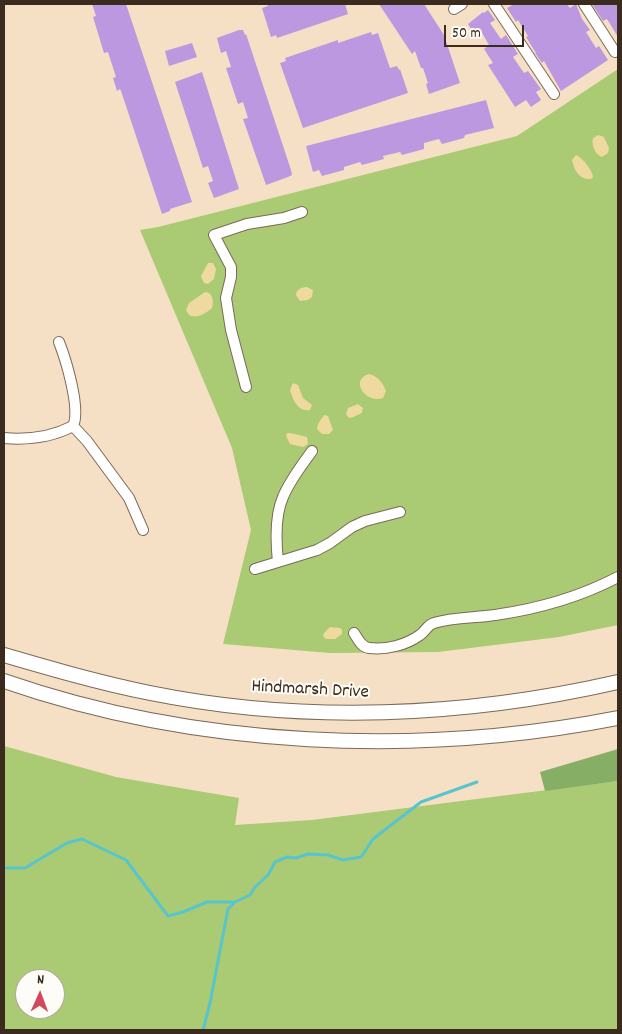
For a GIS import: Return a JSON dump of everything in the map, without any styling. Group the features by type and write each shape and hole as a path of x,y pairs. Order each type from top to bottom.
{"main road":[{"name":"Hindmarsh Drive","path":"4,655 95,680 152,693 213,703 295,711 387,713 485,706 584,690 618,682"},
{"path":"4,681 74,702 145,719 283,738 352,740 452,739 556,728 618,718"}],"street":[{"path":"584,4 615,52"},
{"path":"496,5 554,94"},
{"path":"246,387 228,314 226,298 231,278 231,268 214,236 247,224 284,218 302,212"},
{"path":"60,342 70,374 75,415 73,426"},
{"path":"4,438 45,436 59,433 73,426"},
{"path":"73,426 87,441 129,498 143,530"},
{"path":"278,562 276,544 282,498 312,451"},
{"path":"256,569 317,550 352,527 365,521 400,512"},
{"path":"354,633 360,644 365,647 382,648 398,645 409,642 423,634 429,625 436,622 498,615 547,605 584,593 618,577"}],"green space":[{"path":"618,69 618,625 559,637 438,652 330,653 223,644 251,530 232,448 140,230 517,136"},
{"path":"4,746 116,777 239,798 235,825 312,820 618,781 618,1030 4,1030"},
{"path":"618,749 618,781 545,791 540,772"}],"sand":[{"path":"598,135 604,137 609,148 608,153 602,157 594,149 593,138"},
{"path":"576,155 581,158 593,174 591,179 583,178 576,171 572,160"},
{"path":"208,263 213,263 216,269 214,279 208,284 204,283 201,276"},
{"path":"307,287 313,290 312,297 308,300 300,301 296,295 297,291"},
{"path":"205,292 211,295 213,300 212,308 201,315 189,315 186,310 189,303"},
{"path":"369,374 378,378 383,385 386,391 383,398 376,399 370,397 362,390 360,381"},
{"path":"293,383 298,385 303,398 312,405 310,410 302,409 294,401 290,390"},
{"path":"358,404 363,408 362,413 351,418 348,417 346,414 348,408"},
{"path":"324,415 328,416 333,430 329,434 322,434 317,429"},
{"path":"287,433 307,437 308,444 303,447 290,444 286,436"},
{"path":"330,627 340,628 342,634 335,639 326,639 323,636 324,633"}],"building":[{"path":"92,4 126,4 192,202 170,209 170,211 162,214 121,91 120,89 117,91 113,78 116,77 108,52 104,53 93,17 96,16"},
{"path":"267,4 345,4 348,14 277,38 276,35 271,37 262,8 268,6"},
{"path":"379,4 424,4 444,35 460,83 429,94 426,84 428,83 415,51 412,54"},
{"path":"514,4 567,4 570,8 576,4 582,19 590,30 586,32 596,48 599,46 608,60 561,91 544,61 542,63 535,53 526,37 528,36 518,20 516,22 507,8"},
{"path":"592,4 618,4 618,37 607,19 603,21"},
{"path":"488,10 495,20 490,23 501,39 506,35 518,54 513,57 524,73 528,71 541,89 536,92 541,100 531,107 526,100 515,107 488,65 493,63 484,49 489,45 481,31 475,35 468,24"},
{"path":"243,30 246,34 292,175 266,185 243,119 248,118 243,102 238,104 226,68 231,67 226,51 221,53 217,38"},
{"path":"371,32 372,35 378,33 390,68 397,66 400,69 408,93 303,128 280,63 286,61 285,58 338,40 338,43"},
{"path":"192,43 197,57 169,66 165,51"},
{"path":"202,72 239,189 214,198 208,183 213,181 208,166 203,168 175,82"},
{"path":"486,100 494,128 465,135 464,138 442,144 439,139 424,143 424,149 402,155 400,152 383,156 384,159 362,165 360,162 344,167 344,170 322,176 319,170 313,172 306,146"}],"waterway":[{"path":"4,868 25,868 67,843 82,839 126,860 168,916 207,902 235,902 250,895 255,887 268,875 275,862 287,857 296,858 308,854 328,855 343,860 361,857 373,839 421,802 477,782"},
{"path":"203,1030 228,909 235,902"}]}
